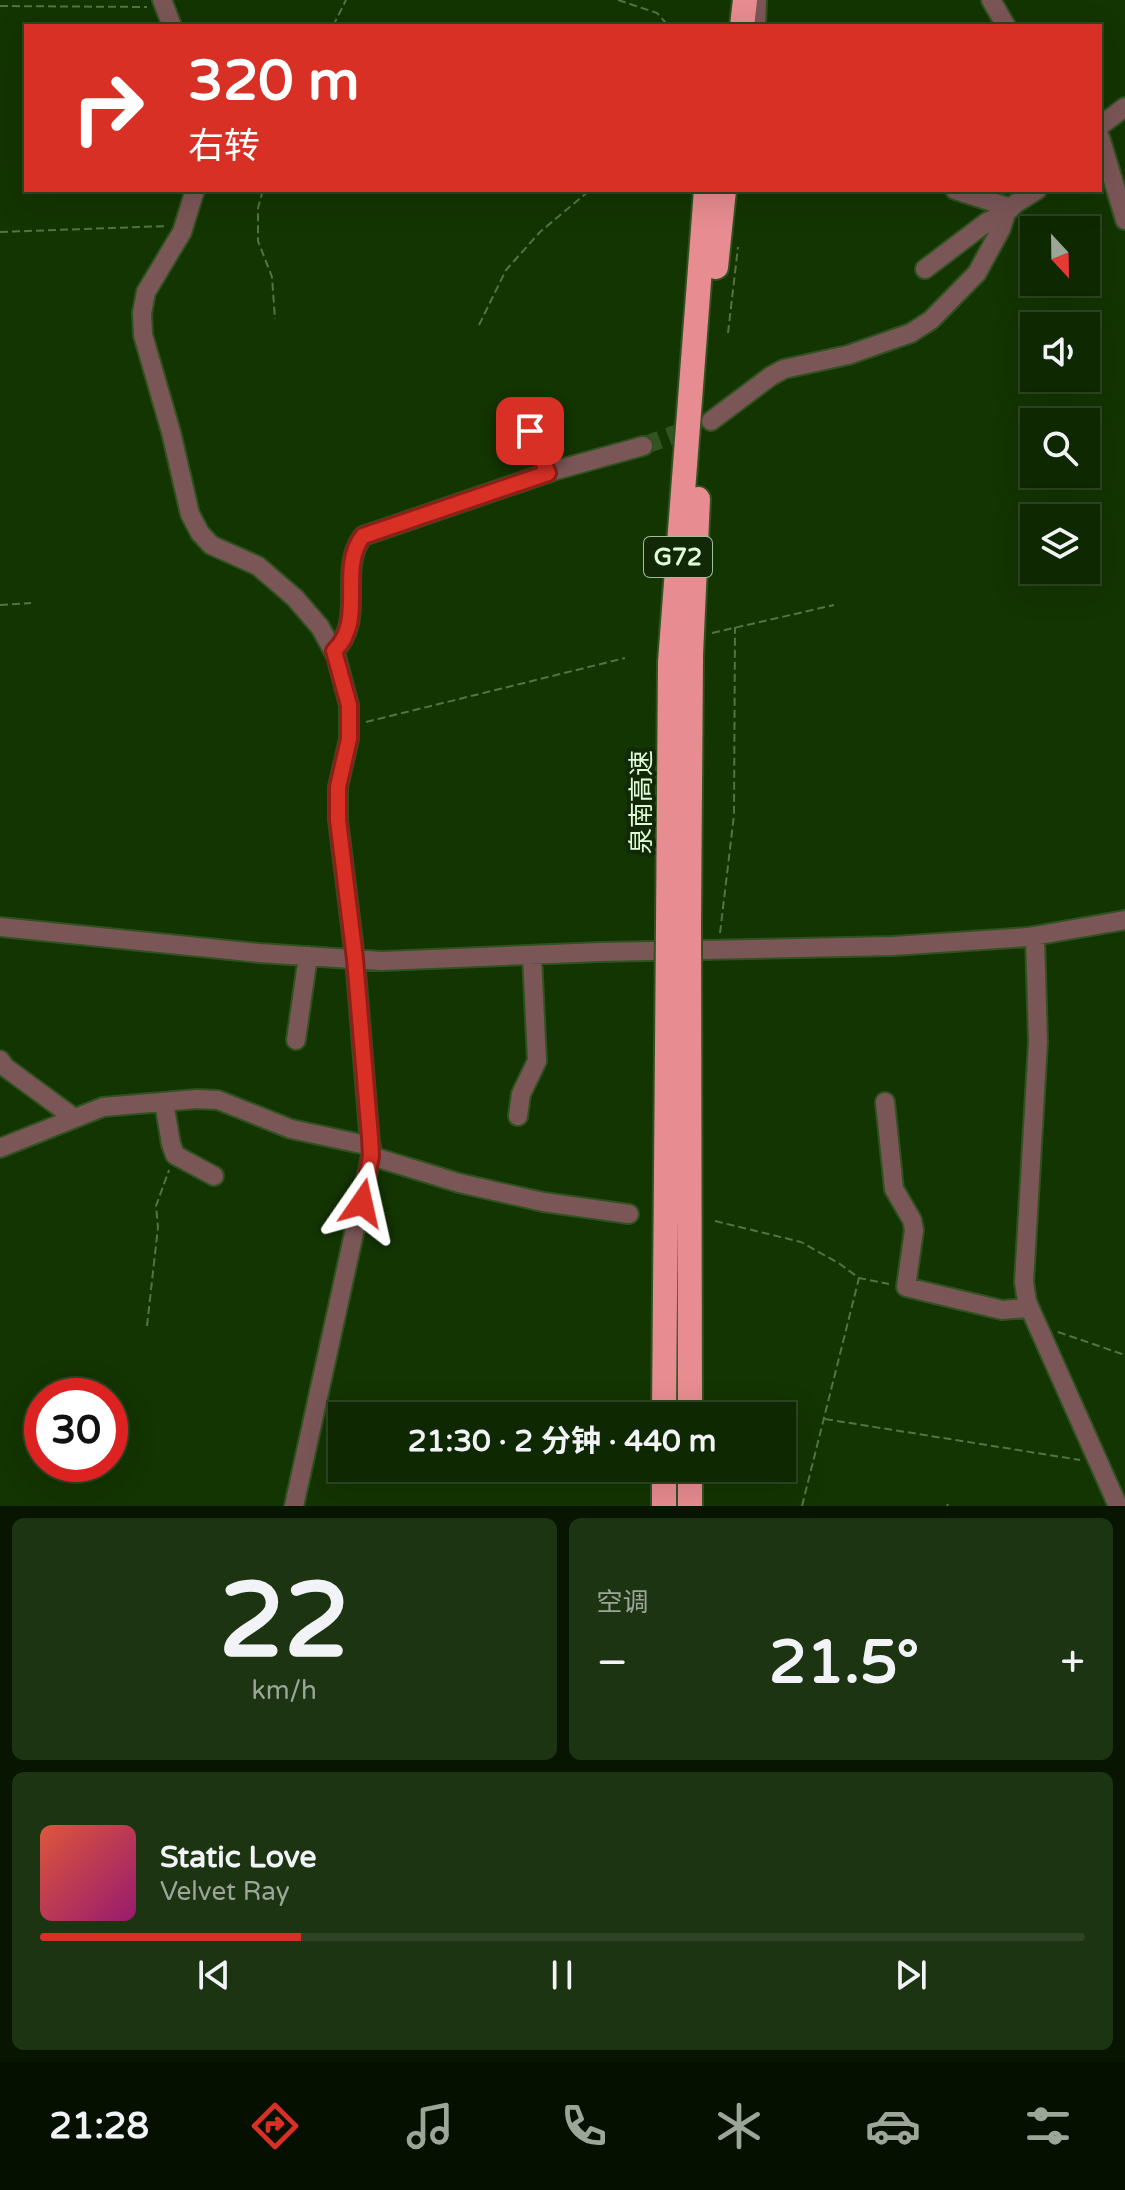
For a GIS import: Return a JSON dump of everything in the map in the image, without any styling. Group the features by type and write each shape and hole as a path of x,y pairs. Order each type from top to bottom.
{"highway":[{"path":"726,24 730,0"},
{"path":"742,24 745,0"},
{"name":"泉南高速","path":"690,1402 670,662 706,192"},
{"name":"泉南高速","path":"664,1402 678,925 702,399 724,192"},
{"path":"664,1482 664,1506"},
{"path":"690,1482 690,1506"}],"street":[{"path":"756,24 757,0"},
{"path":"991,0 1005,24"},
{"path":"164,4 171,24"},
{"path":"1102,124 1125,107"},
{"path":"1102,144 1125,220"},
{"path":"194,192 185,225 146,292 142,313 143,335 171,432 190,514 211,545 258,566 295,598 320,627 334,651 349,705 349,739 338,787 338,820 355,959 371,1151 294,1506"},
{"path":"960,192 1009,211"},
{"path":"925,269 987,222 1009,211 1034,192"},
{"path":"711,421 784,369 848,355 911,333 931,320 977,273 1009,211"},
{"path":"522,410 548,473"},
{"path":"334,651 346,636 351,616 355,546 363,536 548,473 643,446"},
{"path":"0,927 382,961 893,946 1035,936 1125,920"},
{"path":"1035,936 1038,1042 1024,1282 1032,1316 1118,1506"},
{"path":"518,1116 521,1094 537,1061 532,955"},
{"path":"296,1040 308,956"},
{"path":"0,1060 5,1067 73,1117"},
{"path":"0,1148 103,1107 218,1100 291,1129 371,1151 459,1183 543,1202 629,1214"},
{"path":"164,1102 175,1155 214,1176"},
{"path":"885,1102 894,1189 912,1220 914,1230 906,1287 1032,1316"}],"path":[{"path":"334,24 346,0"},
{"path":"618,0 657,13 664,24"},
{"path":"0,6 164,4"},
{"path":"262,192 258,208 258,241 272,277 275,319"},
{"path":"479,325 506,270 540,232 588,192"},
{"path":"0,232 185,225"},
{"path":"0,605 31,603"},
{"path":"703,635 834,605"},
{"path":"718,950 734,815 735,627"},
{"path":"349,726 625,658"},
{"path":"147,1326 158,1227 156,1206 175,1155"},
{"path":"715,1221 801,1242 859,1278 906,1287"},
{"path":"802,1506 859,1278"},
{"path":"1032,1316 1125,1355"},
{"path":"825,1419 1097,1462"}],"tunnel":[{"path":"643,446 697,426"}],"route":[{"path":"362,1203 371,1156 370,1137 355,959 338,820 338,787 349,739 349,705 334,651 346,636 351,616 355,546 363,536 548,473 530,431"}]}
